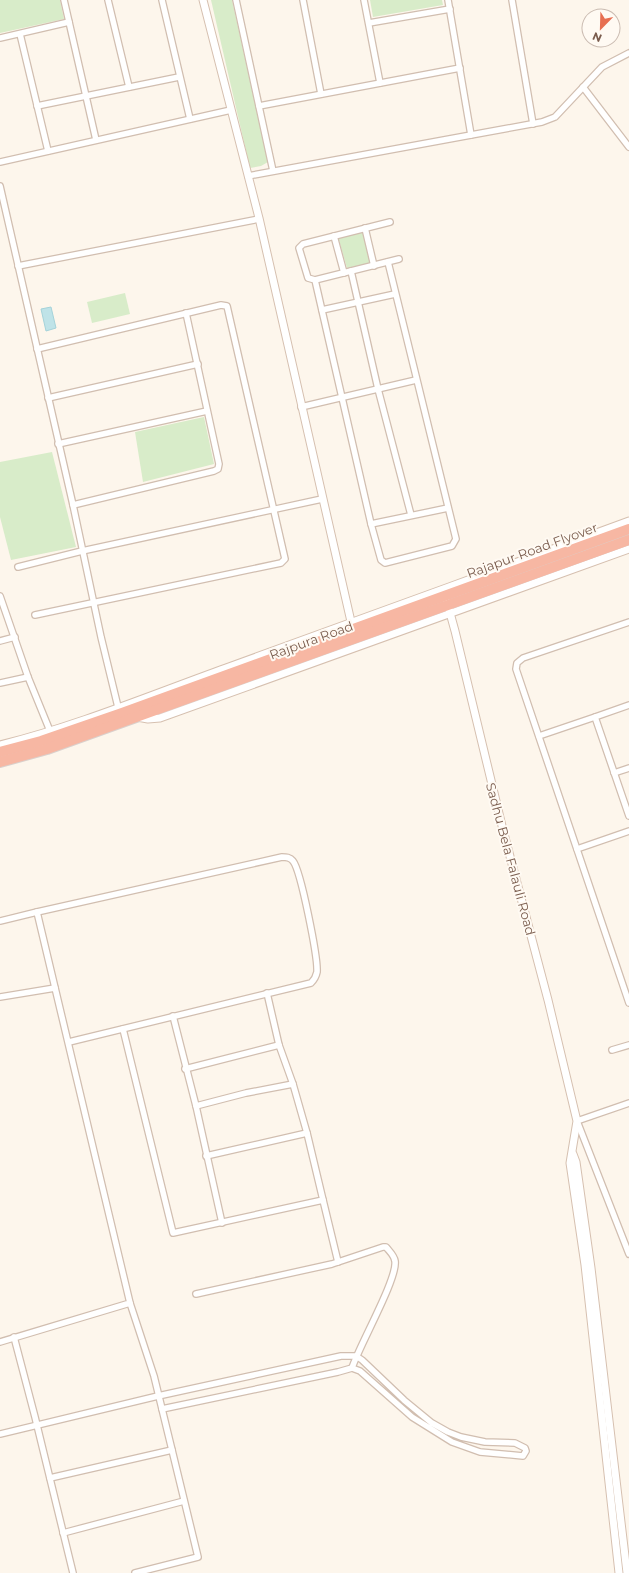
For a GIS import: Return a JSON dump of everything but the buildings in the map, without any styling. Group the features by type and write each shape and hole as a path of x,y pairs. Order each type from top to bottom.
{"highway":[{"name":"Rajapur Road Flyover","path":"447,605 629,529"},
{"name":"Rajpura Road","path":"0,752 41,741 122,713 386,618 447,605 629,540"},
{"name":"Rajpura Road","path":"0,763 47,749 134,717 353,630"}],"street":[{"path":"64,0 96,140"},
{"path":"108,0 129,87"},
{"path":"162,0 190,119"},
{"path":"204,0 259,219 353,630"},
{"path":"236,0 273,171"},
{"path":"303,0 321,94"},
{"path":"364,0 380,83"},
{"path":"448,0 471,135"},
{"path":"512,0 533,124"},
{"path":"369,23 450,9"},
{"path":"0,38 69,22"},
{"path":"20,34 48,151"},
{"path":"248,176 533,124 555,117 605,64 629,53"},
{"path":"259,106 460,68"},
{"path":"37,106 179,77"},
{"path":"583,87 629,147"},
{"path":"0,162 231,110"},
{"path":"0,186 118,707"},
{"path":"18,266 259,219"},
{"path":"390,222 303,244 299,248 308,278 315,280 399,259"},
{"path":"365,228 374,266"},
{"path":"334,236 344,273"},
{"path":"315,280 371,524 382,560 387,563 454,545 455,536 388,262"},
{"path":"351,271 378,389 410,515"},
{"path":"322,310 396,294"},
{"path":"35,615 283,562 285,557 227,306 221,305 37,349"},
{"path":"73,505 216,470 219,464 186,313"},
{"path":"48,398 198,364"},
{"path":"301,407 416,380"},
{"path":"58,444 208,411"},
{"path":"18,567 82,551 322,499"},
{"path":"371,524 448,508"},
{"path":"0,745 50,731 118,707 353,630 629,521"},
{"path":"134,717 148,719 160,718 320,659 447,605 629,549"},
{"path":"0,596 28,677 50,731"},
{"name":"Sadhu Bela Falauli Road","path":"447,605 455,631 503,830 548,1000 577,1121"},
{"path":"629,622 523,658 518,661 516,668 629,1003"},
{"path":"0,641 14,637"},
{"path":"0,683 28,677"},
{"path":"539,736 629,704"},
{"path":"595,717 629,816"},
{"path":"614,773 629,768"},
{"path":"577,849 629,831"},
{"path":"0,921 287,857 292,859 294,862 300,881 314,947 317,973 311,983 69,1042"},
{"path":"37,912 130,1303 154,1376 198,1557 135,1573"},
{"path":"0,997 55,988"},
{"path":"267,993 279,1045 293,1084 307,1133 338,1262"},
{"path":"173,1016 185,1069 196,1106 222,1223"},
{"path":"123,1028 173,1233 324,1200"},
{"path":"612,1050 629,1044"},
{"path":"185,1069 279,1045"},
{"path":"196,1106 246,1093 293,1084"},
{"path":"577,1121 629,1103"},
{"path":"577,1121 572,1145 576,1162 580,1214 627,1573"},
{"path":"577,1121 629,1254"},
{"path":"206,1156 307,1133"},
{"path":"196,1294 332,1264 383,1247 386,1248 392,1254 395,1261 390,1280 352,1368"},
{"path":"0,1342 130,1303"},
{"path":"14,1337 73,1573"},
{"path":"0,1434 158,1396 341,1356 356,1356 370,1367 404,1400 437,1426 448,1432 472,1440 515,1443 525,1448 525,1454 523,1456 480,1452 452,1442 412,1417 391,1400 369,1378 360,1371 352,1368 162,1409"},
{"path":"50,1478 172,1450"},
{"path":"63,1533 184,1501"},
{"path":"620,1573 622,1532"}],"green space":[{"path":"0,0 60,0 64,19 0,33"},
{"path":"211,0 232,0 268,162 261,166 250,168"},
{"path":"370,0 442,0 443,5 373,17"},
{"path":"361,232 363,233 371,263 347,268 338,237"},
{"path":"125,293 130,314 92,323 87,302"},
{"path":"204,417 214,464 143,482 135,432"},
{"path":"52,452 76,547 11,560 0,517 0,462"}],"water":[{"path":"51,307 56,328 46,331 41,309"}]}
